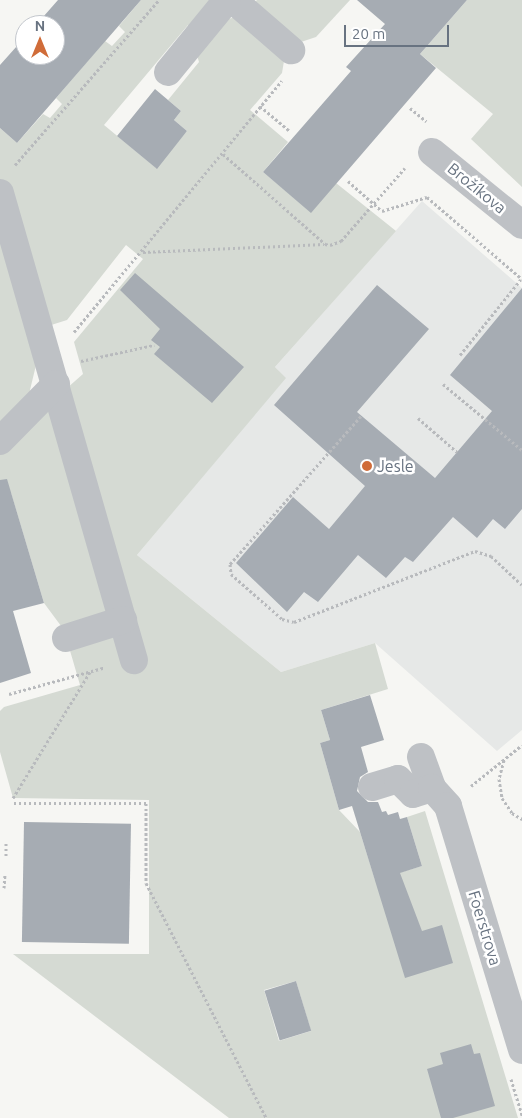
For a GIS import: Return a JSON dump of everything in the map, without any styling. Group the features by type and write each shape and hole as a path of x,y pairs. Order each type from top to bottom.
{"street":[{"path":"168,72 227,0"},
{"path":"234,0 291,50"},
{"name":"Brožíkova","path":"432,152 522,225"},
{"path":"6,181 52,370 134,660"},
{"path":"0,441 52,370"},
{"path":"66,638 123,620"},
{"name":"Foerstrova","path":"421,757 440,797 522,1050"},
{"path":"372,787 398,780 413,794 440,797"}],"path":[{"path":"6,181 59,115 159,0"},
{"path":"119,38 123,42"},
{"path":"52,370 142,252 284,78"},
{"path":"260,106 290,130"},
{"path":"55,111 59,115"},
{"path":"223,154 325,244"},
{"path":"142,252 325,244 341,241 406,167"},
{"path":"348,181 382,211 427,197 522,279 460,355"},
{"path":"52,370 154,345"},
{"path":"443,384 522,450"},
{"path":"361,416 230,564 231,574 282,619 294,622 475,551 491,556 522,585"},
{"path":"418,418 457,452"},
{"path":"9,694 134,660"},
{"path":"90,672 13,801 146,803 146,883 266,1118"},
{"path":"504,760 499,780 502,798 512,813 522,819"},
{"path":"6,843 6,857"},
{"path":"4,888 5,874"}],"shaded area":[{"path":"141,0 214,0 228,19 236,17 284,61 282,73 250,110 288,142 263,172 311,212 336,183 396,231 275,367 286,378 137,555 281,672 375,643 388,689 321,710 330,740 320,743 339,810 360,832 375,880 422,866 407,817 425,811 518,1118 229,1118 13,954 149,954 149,800 13,798 0,752 0,711 4,707 80,685 64,630 44,603 11,493 0,496 0,238 37,361 30,390 33,418 83,374 74,342 143,259 126,245 67,320 48,326 0,180 0,128 17,143 43,114 50,118 62,104 56,98 105,41 112,46 125,32 119,26","holes":["188,25 199,62 168,100 181,111 174,120 187,131 156,168 104,125","296,981 311,1031 279,1041 264,990"]},
{"path":"257,0 350,0 316,37 298,43 253,4"},
{"path":"467,0 522,0 522,187 471,139 493,114 420,54"},
{"name":"Jesle","path":"422,201 522,288 522,730 497,751 375,643 281,672 137,555 285,378 275,367"}],"building":[{"path":"58,0 141,0 17,143 0,128 0,65 15,48 15,65 65,65 65,15 45,15"},
{"path":"357,0 467,0 420,54 436,68 311,213 263,172 351,71 346,67 385,24"},
{"path":"155,89 181,111 174,120 187,131 157,169 117,136"},
{"path":"135,273 244,367 212,403 154,354 160,347 151,340 160,329 120,290"},
{"path":"377,285 429,329 357,412 435,478 492,411 450,375 522,288 522,509 505,529 493,519 477,538 453,517 413,562 405,557 386,578 358,555 318,602 304,592 287,612 236,563 293,497 329,529 365,486 274,405"},
{"path":"7,479 44,603 13,611 31,673 0,683 0,480"},
{"path":"370,695 384,740 361,747 368,772 360,777 357,791 368,802 378,802 382,812 386,811 388,815 398,812 400,819 407,817 422,866 400,873 422,931 442,925 453,963 405,978 352,806 339,810 320,743 330,740 321,710"},
{"path":"24,822 131,824 129,944 22,942"},
{"path":"296,981 311,1031 280,1040 264,991"},
{"path":"471,1044 474,1054 480,1053 495,1106 453,1118 441,1118 427,1069 443,1064 440,1053"}],"place":[{"name":"Jesle","path":"367,466"}]}
